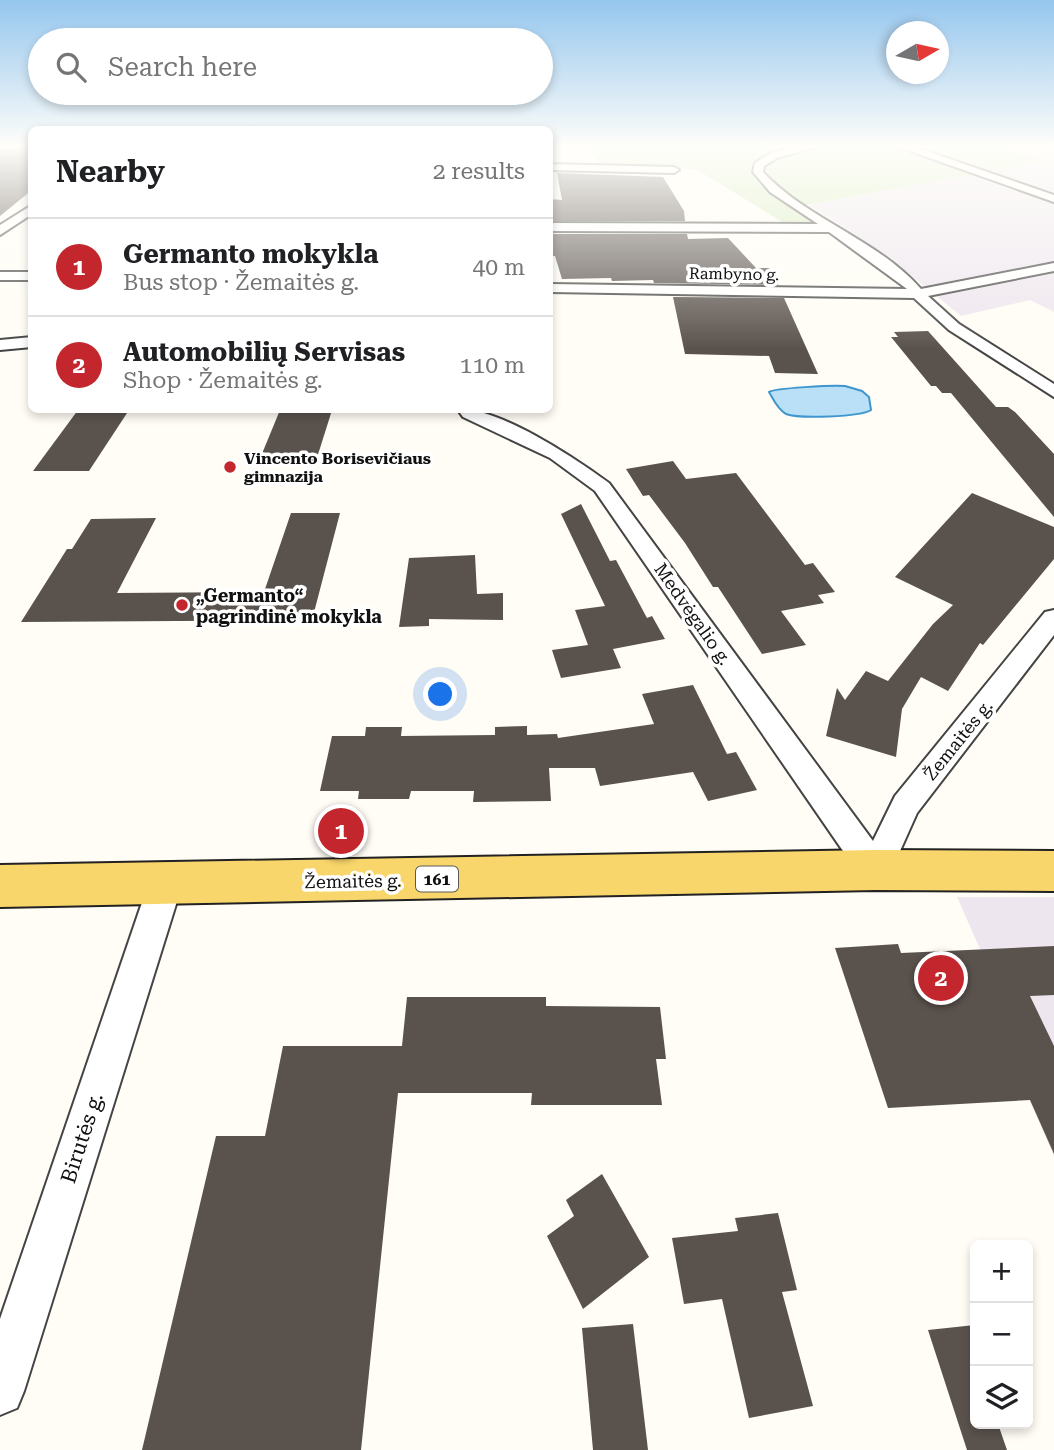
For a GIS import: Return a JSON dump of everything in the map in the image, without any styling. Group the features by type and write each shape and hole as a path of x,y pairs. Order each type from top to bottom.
{"main road":[{"name":"Žemaitės g.","path":"0,886 874,870 1054,872"}],"street":[{"path":"0,231 24,214"},
{"path":"811,214 905,280 954,327 1054,392"},
{"path":"553,227 833,228"},
{"name":"Rambyno g.","path":"553,288 917,293 1054,267"},
{"path":"0,276 28,276"},
{"path":"0,345 28,342"},
{"name":"Medvėgalio g.","path":"469,413 557,454 602,487 874,870"},
{"name":"Žemaitės g.","path":"874,870 906,804 1054,618"},
{"name":"Birutės g.","path":"0,1391 165,885"}],"shaded area":[{"path":"823,214 1054,214 1054,312 1030,300 961,316 881,251"},
{"path":"957,897 1054,897 1054,1156 1002,1038 980,949"}],"green space":[{"path":"769,214 804,214 816,224 787,225"}],"water":[{"path":"817,386 845,386 862,391 869,397 871,410 843,416 793,416 781,410 769,392"}],"building":[{"path":"553,214 684,214 685,221 553,221"},
{"path":"553,234 687,234 688,239 728,238 756,268 770,268 778,285 654,283 653,280 612,281 611,278 562,279 555,256"},
{"path":"673,297 784,298 818,374 775,373 769,356 685,354"},
{"path":"928,331 996,407 1008,407 1015,412 1054,454 1054,517 951,393 942,393 936,386 931,386 891,337 898,337 894,332"},
{"path":"76,413 127,413 89,471 33,471"},
{"path":"279,413 331,413 316,461 259,461"},
{"path":"673,461 686,479 736,473 805,565 813,563 835,592 818,595 824,603 781,611 806,645 762,654 718,587 713,587 685,543 649,495 643,496 626,469"},
{"path":"972,493 1054,527 1054,559 983,645 980,643 948,691 921,677 902,709 896,757 826,736 837,688 845,700 866,671 888,681 933,624 953,605 895,577"},
{"path":"581,504 610,561 616,560 647,618 652,616 665,639 613,649 621,668 561,678 552,650 588,645 575,610 605,606 561,514"},
{"path":"291,513 340,513 312,620 21,622 67,549 72,549 91,519 156,518 117,593 264,592"},
{"path":"475,555 477,594 503,593 503,620 429,619 429,626 399,627 409,558"},
{"path":"693,685 727,754 736,752 757,790 708,801 693,772 600,786 595,768 549,768 551,801 473,802 474,791 411,791 409,799 358,799 359,791 320,791 332,736 365,736 366,727 402,727 401,736 495,735 495,727 527,726 527,735 557,734 558,738 654,724 642,694"},
{"path":"898,944 901,953 1054,946 1054,995 1030,996 1054,1046 1054,1154 1030,1100 888,1108 835,948"},
{"path":"407,997 546,997 546,1006 660,1007 666,1059 656,1059 662,1105 531,1105 532,1093 398,1093 361,1450 142,1450 216,1136 265,1136 283,1046 402,1046"},
{"path":"602,1174 649,1257 583,1309 547,1236 574,1216 566,1200"},
{"path":"778,1213 797,1290 782,1292 813,1406 749,1418 722,1299 684,1304 672,1238 738,1231 735,1218"},
{"path":"633,1324 648,1450 593,1450 582,1328"},
{"path":"970,1326 970,1429 1000,1429 1007,1450 967,1450 928,1330"}],"place":[{"name":"Vincento Borisevičiaus gimnazija","path":"230,467"},
{"name":"„Germanto“ pagrindinė mokykla","path":"182,605"},
{"name":"Germanto mokykla","path":"341,831"},
{"name":"Automobilių Servisas","path":"941,978"}]}
